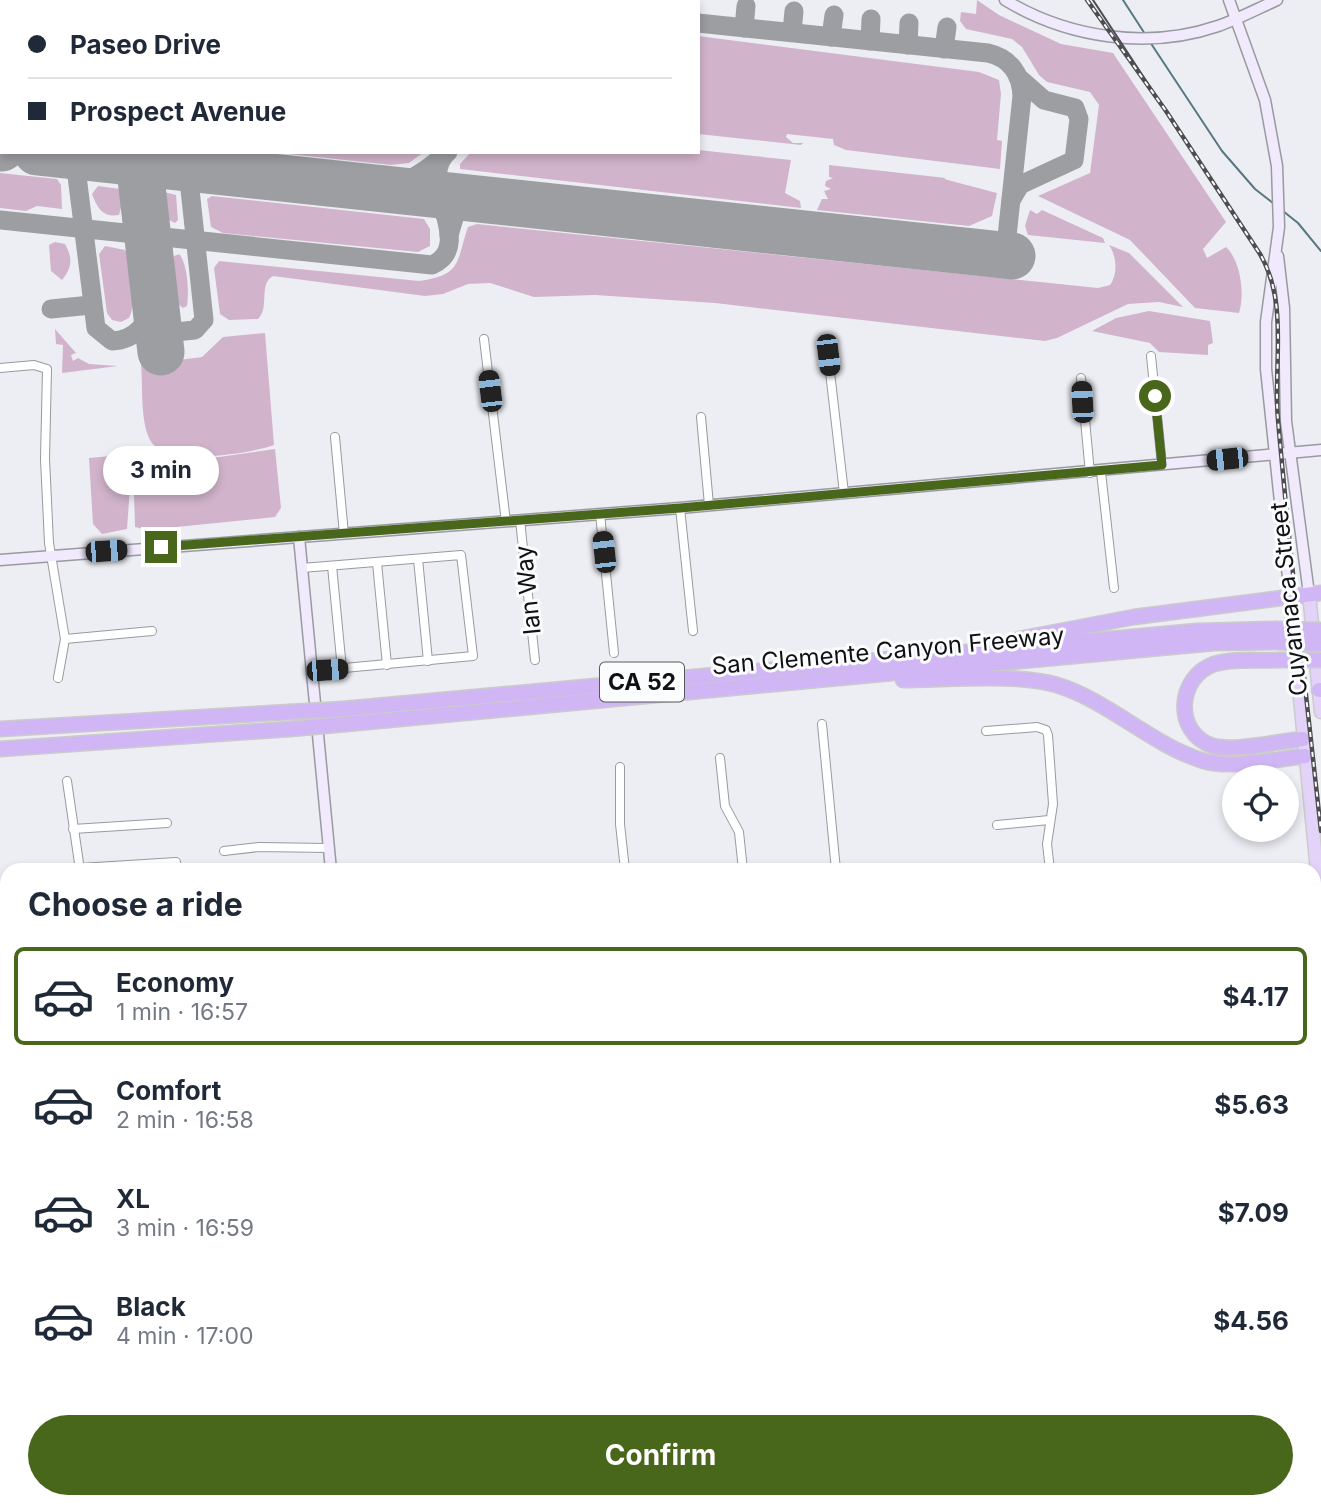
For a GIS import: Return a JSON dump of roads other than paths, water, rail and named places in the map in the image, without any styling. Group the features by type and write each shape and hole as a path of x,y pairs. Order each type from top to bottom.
{"highway":[{"path":"942,654 1134,617 1315,594"},
{"name":"San Clemente Canyon Freeway","path":"0,749 346,724 1214,643 1321,630"},
{"name":"San Clemente Canyon Freeway","path":"0,729 343,709 1197,631 1276,635 1321,644"},
{"path":"1303,739 1214,746 1195,735 1185,717 1185,694 1204,670 1215,664 1321,660"},
{"path":"776,684 1026,680 1055,684 1082,694 1172,747 1206,762 1223,764 1305,756"}],"main road":[{"path":"1005,0 1062,26 1124,37 1167,37 1208,29 1277,0"},
{"path":"1229,0 1265,100 1279,191 1278,254"},
{"name":"Cuyamaca Street","path":"1278,254 1283,276 1286,421 1315,594 1321,712"},
{"name":"Cuyamaca Street","path":"1278,254 1271,278 1266,334 1273,454 1316,863"},
{"path":"0,560 680,508 1321,450"},
{"path":"299,537 330,863"}],"street":[{"path":"484,339 506,522"},
{"path":"828,355 844,493"},
{"path":"1151,356 1162,465"},
{"path":"0,368 34,365 47,369 45,459 52,555 65,639 63,666 58,678"},
{"path":"1081,378 1114,589"},
{"path":"701,417 709,505"},
{"path":"335,438 344,534"},
{"path":"680,508 694,631"},
{"path":"600,514 614,653"},
{"name":"Ian Way","path":"520,520 535,660"},
{"path":"302,568 461,555 473,656 312,671"},
{"path":"418,559 428,661"},
{"path":"377,563 387,665"},
{"path":"332,566 342,669"},
{"path":"65,639 152,631"},
{"path":"822,724 835,863"},
{"path":"986,731 1037,727 1045,730 1053,804 1049,820 1050,863"},
{"path":"720,758 725,806 739,832 742,863"},
{"path":"620,767 620,824 624,863"},
{"path":"67,781 79,863"},
{"path":"997,825 1049,820"},
{"path":"73,830 166,823"},
{"path":"224,851 259,847 329,848"},
{"path":"162,863 176,862"}],"waterway":[{"path":"1123,0 1145,34"},
{"path":"1150,42 1222,151 1255,189 1273,203"},
{"path":"1283,211 1298,223 1321,251"}],"tram line":[{"path":"1093,0 1166,111"}],"railway":[{"path":"1087,0 1166,111 1260,254 1269,273 1277,314 1278,420 1321,831"}]}
